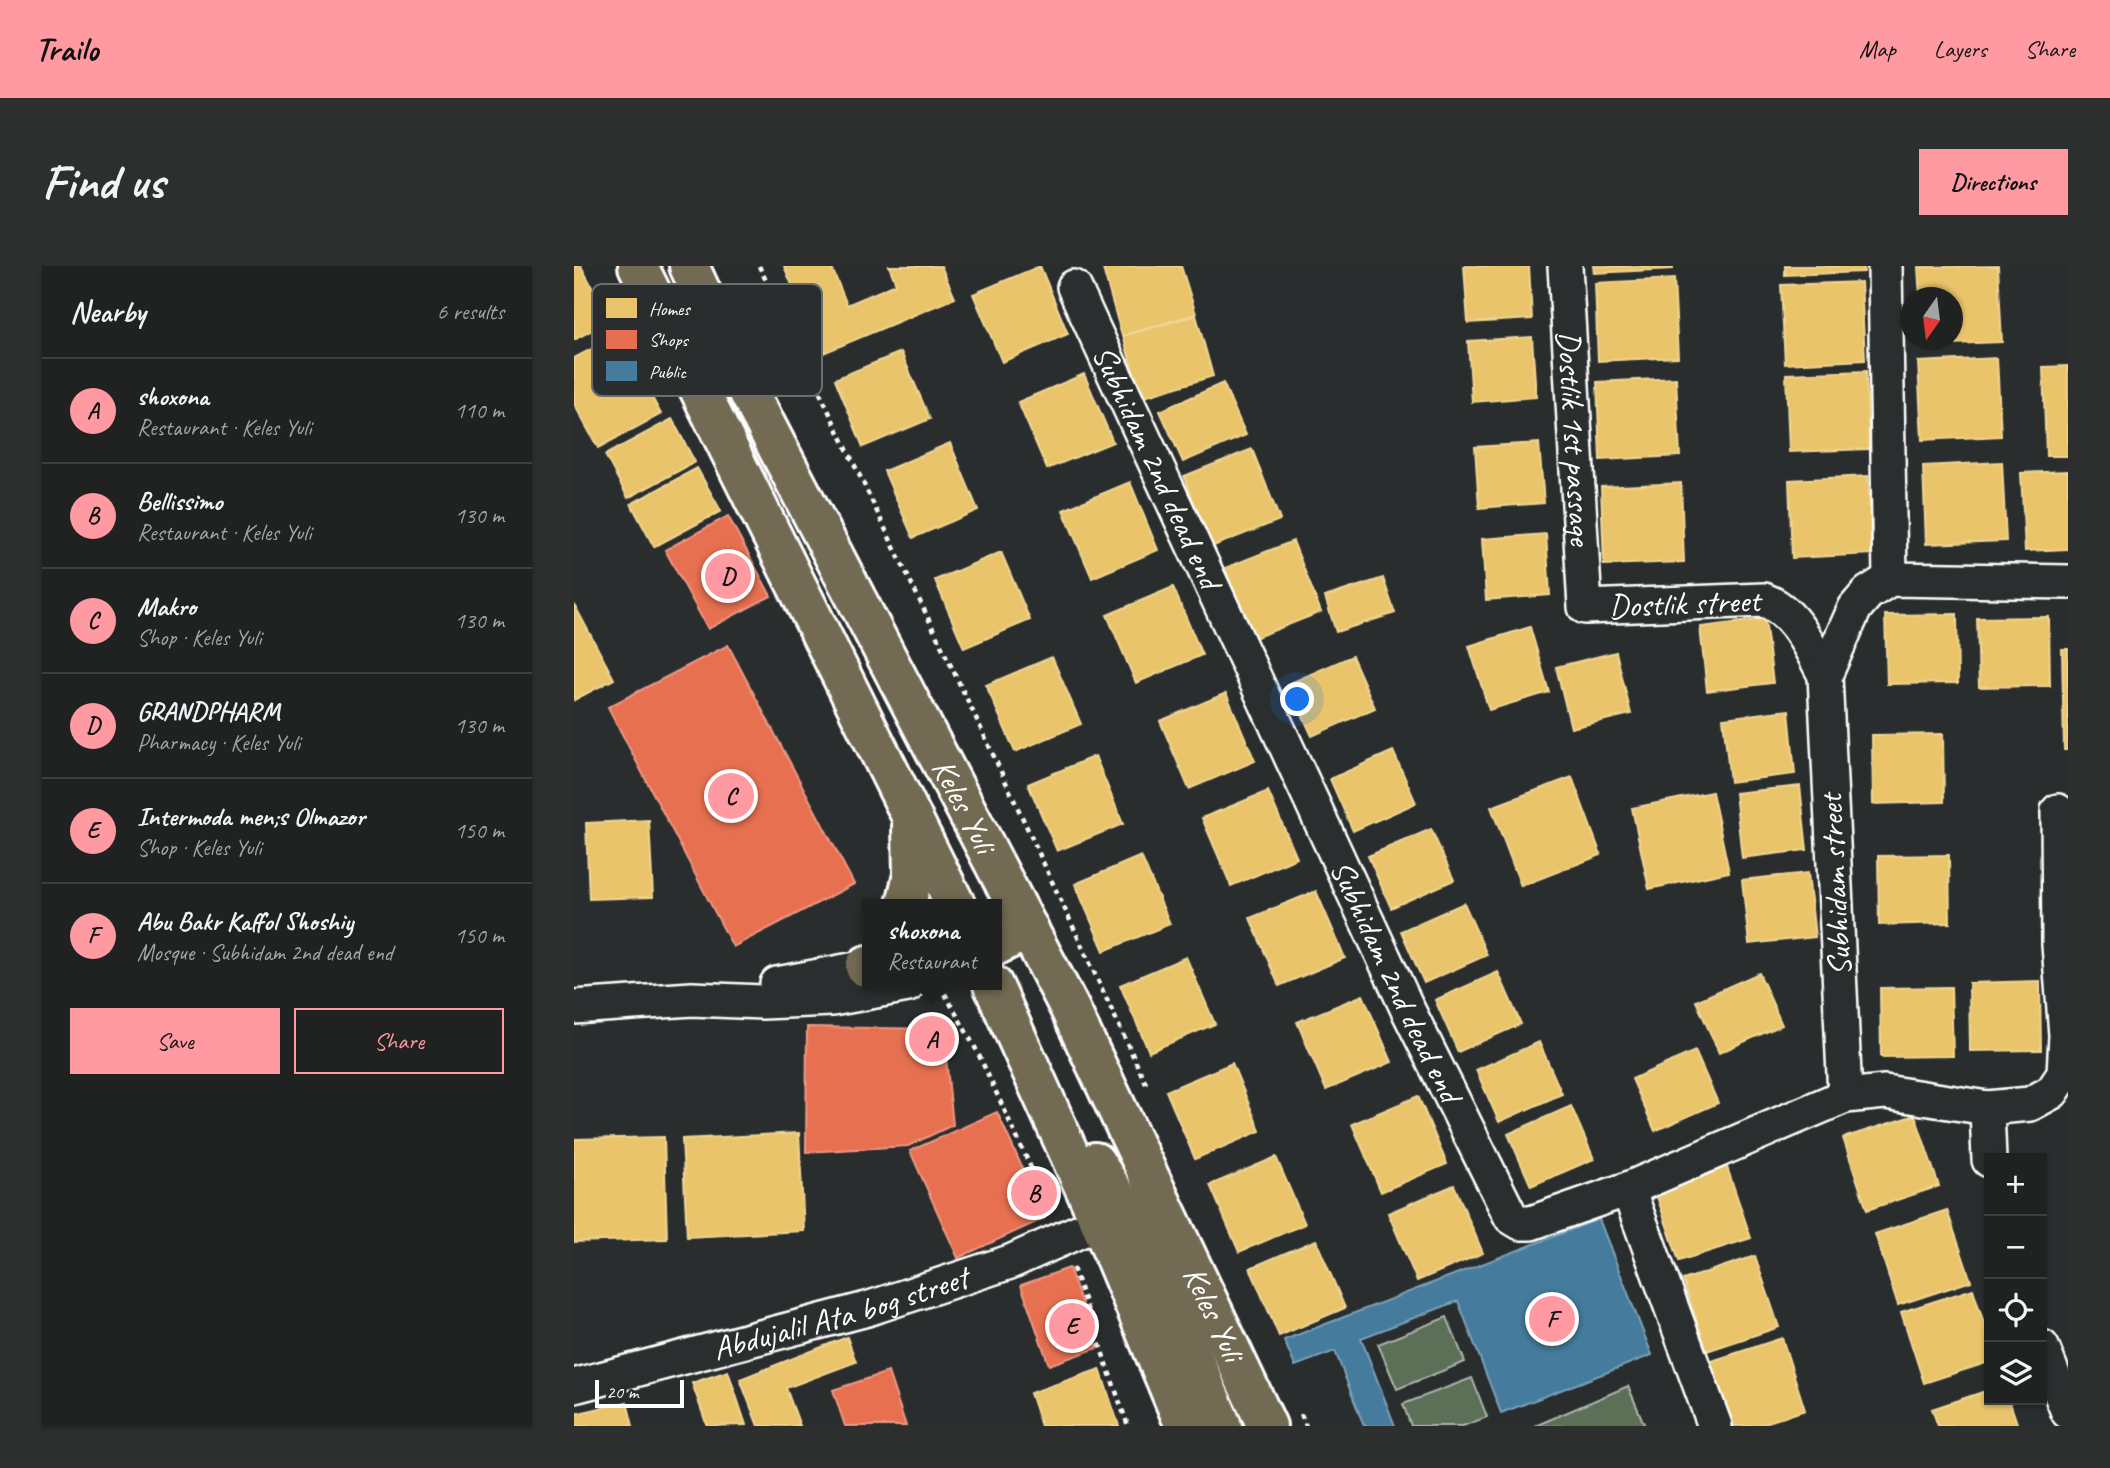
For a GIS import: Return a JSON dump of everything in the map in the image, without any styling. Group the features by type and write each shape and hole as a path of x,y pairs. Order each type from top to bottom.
{"main road":[{"name":"Keles Yuli","path":"638,266 647,284"},
{"name":"Keles Yuli","path":"689,266 697,284"},
{"name":"Keles Yuli","path":"700,396 953,899"},
{"name":"Keles Yuli","path":"750,396 998,899"},
{"path":"907,899 913,875 911,813"},
{"name":"Keles Yuli","path":"1009,922 1069,1007 1283,1420"},
{"name":"Keles Yuli","path":"996,990 1100,1222 1185,1426"},
{"path":"1016,1031 1141,1236 1222,1426"},
{"path":"1138,1313 1162,1426"}],"street":[{"name":"Dostlik 1st passage","path":"1565,266 1585,607"},
{"path":"1885,266 1890,579"},
{"name":"Subhidam 2nd dead end","path":"1074,286 1402,997 1511,1217 1521,1223 1531,1223 1628,1189 1845,1096 1885,1093 1987,1108 2030,1104 2052,1092 2064,1074 2066,1035 2059,945 2058,811"},
{"path":"1825,675 1855,608 1868,593 1890,579 2068,582"},
{"name":"Dostlik street","path":"1585,607 1764,600 1788,615 1825,675"},
{"name":"Subhidam street","path":"1825,675 1845,1096"},
{"path":"692,999 862,967"},
{"path":"574,1007 692,999 762,1002 832,999 881,990"},
{"path":"1987,1108 1989,1153"},
{"path":"1628,1189 1715,1426"},
{"name":"Abdujalil Ata bog street","path":"574,1386 867,1309 1010,1262 1100,1222"},
{"path":"2047,1360 2068,1412"}],"path":[{"path":"759,266 768,284"},
{"path":"821,396 1153,1098"},
{"path":"943,990 977,1051 1063,1238 1128,1426"},
{"path":"1283,1420 1306,1426"}],"green space":[{"path":"1447,1317 1465,1362 1397,1389 1378,1344"},
{"path":"1472,1378 1487,1417 1463,1426 1411,1426 1403,1404"},
{"path":"1628,1386 1645,1426 1535,1426"}],"building: Homes":[{"path":"574,266 581,266 592,286 592,330 574,340"},
{"path":"784,266 831,266 847,305 896,284 889,266 941,266 955,298 822,354 822,284 792,284"},
{"path":"1040,266 1068,334 1002,362 973,294"},
{"path":"1114,266 1181,266 1196,314 1122,336 1103,269"},
{"path":"1464,266 1529,266 1532,319 1468,323"},
{"path":"1593,266 1673,266 1673,269 1594,273"},
{"path":"1785,266 1864,266 1864,272 1785,275"},
{"path":"1998,266 2002,342 1963,343 1963,287 1919,287 1918,267"},
{"path":"1674,279 1678,357 1598,361 1595,283"},
{"path":"1861,282 1865,360 1785,364 1781,285"},
{"path":"1196,315 1213,376 1141,398 1123,336"},
{"path":"1532,337 1536,397 1472,402 1468,341"},
{"path":"592,349 592,396 651,396 661,414 598,448 574,404 574,358"},
{"path":"901,352 930,419 863,447 835,379"},
{"path":"1997,358 2001,436 1922,440 1918,362"},
{"path":"2068,366 2068,456 2046,456 2043,367"},
{"path":"1866,371 1869,449 1789,452 1786,374"},
{"path":"1084,374 1113,442 1047,469 1018,402"},
{"path":"1676,378 1680,456 1600,460 1597,382"},
{"path":"1223,383 1246,435 1183,462 1160,411"},
{"path":"672,419 695,462 628,498 605,455"},
{"path":"950,443 978,510 913,538 884,471"},
{"path":"1539,443 1544,503 1479,508 1475,447"},
{"path":"1252,449 1280,520 1211,547 1184,476"},
{"path":"2002,462 2006,541 1926,544 1923,466"},
{"path":"697,468 721,511 654,547 631,504"},
{"path":"2068,471 2068,549 2025,551 2021,473"},
{"path":"1868,476 1872,554 1792,558 1789,480"},
{"path":"1130,482 1158,550 1092,578 1063,510"},
{"path":"1681,483 1684,562 1604,565 1601,487"},
{"path":"1546,534 1550,595 1486,600 1482,539"},
{"path":"1293,541 1321,612 1252,639 1225,568"},
{"path":"1001,552 1030,620 964,648 935,580"},
{"path":"1383,578 1395,613 1336,632 1325,597"},
{"path":"1173,587 1202,655 1136,683 1107,615"},
{"path":"574,604 614,679 574,700"},
{"path":"1957,614 1958,683 1887,684 1885,615"},
{"path":"2049,617 2050,686 1979,687 1977,618"},
{"path":"1765,619 1773,683 1707,691 1700,627"},
{"path":"1530,627 1549,692 1489,710 1469,646"},
{"path":"2062,649 2068,649 2068,750 2064,750"},
{"path":"1616,652 1631,714 1571,728 1556,667"},
{"path":"1352,656 1375,708 1312,736 1288,684"},
{"path":"1052,657 1081,724 1015,752 986,685"},
{"path":"1226,693 1255,761 1189,789 1160,721"},
{"path":"1789,710 1795,774 1730,782 1723,718"},
{"path":"1943,734 1944,802 1873,804 1872,735"},
{"path":"1393,751 1416,803 1353,831 1330,779"},
{"path":"1095,756 1123,824 1057,851 1028,784"},
{"path":"1572,777 1601,855 1521,886 1491,807"},
{"path":"1800,786 1807,850 1742,858 1735,793"},
{"path":"1268,791 1297,858 1231,886 1202,818"},
{"path":"1712,792 1729,872 1649,889 1632,808"},
{"path":"649,820 653,897 589,899 586,823"},
{"path":"1431,829 1454,880 1391,908 1368,856"},
{"path":"1949,855 1950,923 1879,925 1878,856"},
{"path":"1141,856 1170,924 1104,951 1075,884"},
{"path":"1808,873 1815,937 1749,944 1742,880"},
{"path":"1316,891 1345,958 1279,986 1250,918"},
{"path":"1464,903 1487,955 1424,983 1401,931"},
{"path":"1186,957 1215,1024 1149,1052 1120,985"},
{"path":"1498,972 1521,1024 1458,1052 1435,1000"},
{"path":"1759,973 1782,1025 1719,1053 1696,1001"},
{"path":"2040,981 2041,1050 1970,1051 1969,983"},
{"path":"1951,987 1953,1056 1881,1057 1880,988"},
{"path":"1363,995 1392,1062 1326,1090 1297,1022"},
{"path":"1539,1042 1562,1094 1499,1122 1476,1070"},
{"path":"1695,1051 1718,1103 1655,1131 1632,1079"},
{"path":"1232,1063 1260,1131 1195,1159 1166,1091"},
{"path":"1418,1096 1447,1164 1381,1192 1352,1124"},
{"path":"1571,1106 1594,1159 1531,1186 1508,1134"},
{"path":"1915,1115 1939,1186 1867,1210 1843,1138"},
{"path":"799,1133 804,1231 687,1237 682,1139"},
{"path":"664,1137 667,1239 574,1242 574,1139"},
{"path":"1276,1157 1305,1224 1239,1252 1210,1185"},
{"path":"1727,1167 1751,1238 1679,1261 1655,1191"},
{"path":"1454,1185 1483,1253 1417,1281 1388,1213"},
{"path":"1947,1210 1971,1281 1898,1305 1875,1234"},
{"path":"1316,1240 1345,1308 1279,1336 1250,1268"},
{"path":"1755,1256 1779,1327 1707,1351 1683,1280"},
{"path":"1973,1289 1984,1323 1984,1364 1924,1383 1901,1312"},
{"path":"847,1337 856,1362 786,1388 800,1426 758,1426 740,1379"},
{"path":"1782,1338 1805,1410 1756,1426 1731,1426 1709,1362"},
{"path":"1100,1369 1119,1426 1041,1426 1030,1393"},
{"path":"728,1371 746,1425 707,1426 692,1383"},
{"path":"1984,1392 1984,1405 2011,1405 2018,1426 1938,1426 1932,1409"},
{"path":"627,1402 633,1426 574,1426 574,1414"}],"building: Shops":[{"path":"728,516 771,596 708,629 665,550"},
{"path":"728,645 854,884 733,947 608,707"},
{"path":"807,1027 943,1029 953,1125 908,1146 806,1152"},
{"path":"997,1112 1045,1218 958,1258 910,1151"},
{"path":"1069,1268 1098,1348 1049,1365 1021,1285"},
{"path":"888,1372 906,1426 845,1426 833,1390"}],"building: Public":[{"path":"1599,1219 1652,1355 1501,1413 1458,1301 1361,1338 1395,1426 1364,1426 1335,1351 1295,1366 1284,1340"}],"place":[{"name":"GRANDPHARM","path":"728,576"},
{"name":"Makro","path":"731,796"},
{"name":"shoxona","path":"932,1039"},
{"name":"Bellissimo","path":"1034,1193"},
{"name":"Abu Bakr Kaffol Shoshiy","path":"1552,1319"},
{"name":"Intermoda men;s Olmazor","path":"1072,1326"}]}
